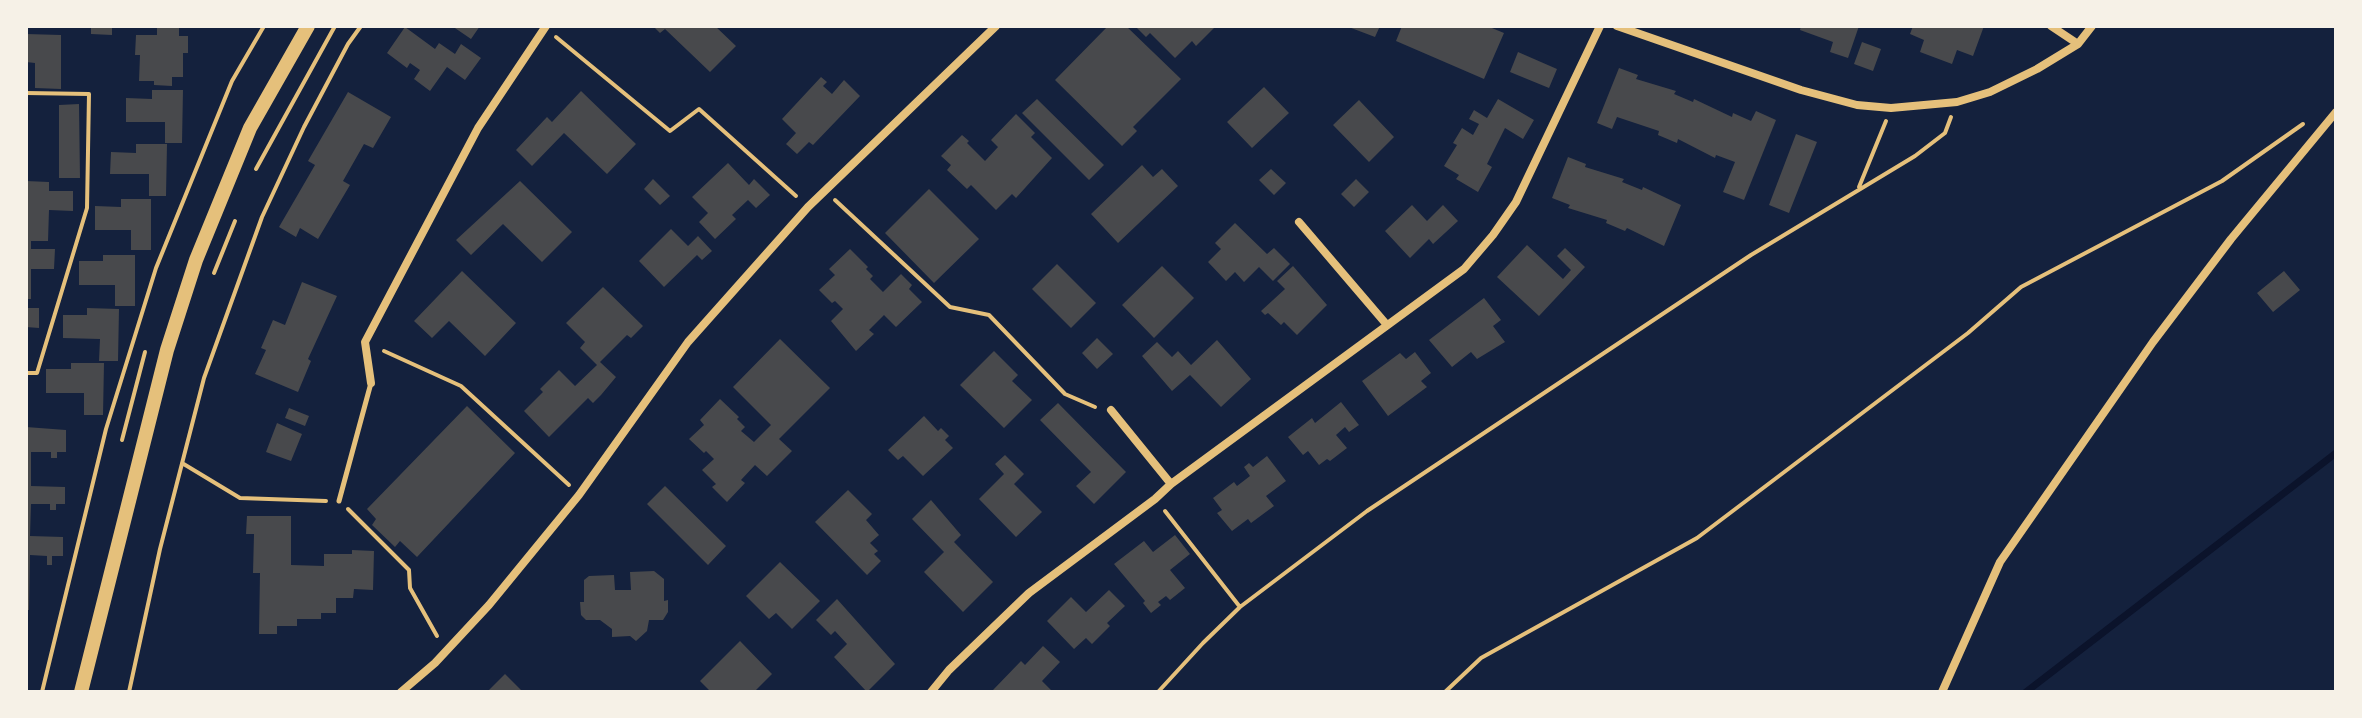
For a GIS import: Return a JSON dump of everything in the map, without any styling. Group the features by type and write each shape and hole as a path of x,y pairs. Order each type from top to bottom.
{"street":[{"path":"81,692 167,350 196,260 250,128 308,26"},
{"path":"401,692 446,652 489,605 579,495 688,342 808,207 996,26"},
{"path":"931,692 949,670 1029,593 1171,484 1464,269 1516,202 1600,26"},
{"path":"1617,26 1801,90 1857,105 1891,108 1957,102 1990,92 2078,44 2092,26"},
{"path":"2051,26 2078,44"},
{"path":"371,383 365,342 478,128 545,27"},
{"path":"1942,692 2000,562 2153,342 2231,239 2334,114"},
{"path":"1299,222 1387,325"},
{"path":"1111,410 1171,484"}],"lane":[{"path":"339,501 371,383"}],"path":[{"path":"42,692 106,429 156,268 232,81 264,26"},
{"path":"256,169 335,26"},
{"path":"129,692 160,549 204,378 262,217 304,127 361,26"},
{"path":"545,27 670,131 699,109 808,207"},
{"path":"26,93 89,94 87,208 37,373 26,373"},
{"path":"1158,692 1240,607 1367,511 1751,255 1915,156 1945,133 1957,102"},
{"path":"1858,190 1891,108"},
{"path":"1445,692 1481,658 1697,538 1968,333 2021,287 2222,181 2309,120 2334,114"},
{"path":"825,190 950,307 989,315 1065,394 1089,406 1111,410"},
{"path":"212,279 240,210"},
{"path":"365,342 461,386 579,495"},
{"path":"182,463 240,498 339,501 409,570 410,588 446,652"},
{"path":"1155,499 1240,607"}],"building":[{"path":"91,26 112,26 112,35 91,34"},
{"path":"157,26 179,26 179,36 188,36 188,53 183,53 183,77 172,77 172,86 139,81 140,55 135,55 136,35 157,35"},
{"path":"452,26 480,26 471,39"},
{"path":"653,26 715,26 736,46 710,72 665,29 660,33"},
{"path":"1108,26 1126,26 1181,79 1133,127 1137,131 1122,146 1055,80"},
{"path":"1135,26 1216,26 1196,46 1192,41 1175,58 1150,33 1146,37"},
{"path":"1346,26 1380,26 1375,37"},
{"path":"1402,26 1487,26 1504,33 1484,79 1396,41"},
{"path":"1801,26 1859,26 1848,58 1830,52 1833,42 1800,30"},
{"path":"1913,26 1984,26 1973,56 1957,50 1952,64 1920,52 1924,40 1910,34"},
{"path":"405,27 435,49 439,43 455,54 461,44 481,58 465,80 447,67 430,91 414,79 420,70 410,63 407,68 387,53"},
{"path":"26,34 61,35 61,89 35,88 35,63 26,62"},
{"path":"1862,42 1881,49 1873,71 1854,64"},
{"path":"1518,52 1557,69 1549,88 1510,72"},
{"path":"1619,68 1638,75 1636,79 1676,91 1674,94 1693,102 1694,99 1732,117 1733,113 1751,121 1756,111 1776,120 1744,200 1723,192 1735,162 1716,155 1715,158 1678,139 1677,143 1658,135 1659,131 1617,117 1612,129 1597,123"},
{"path":"821,77 827,82 823,86 832,94 844,80 860,96 813,145 809,142 797,154 786,144 796,133 782,119"},
{"path":"1264,87 1289,113 1252,148 1227,122"},
{"path":"152,90 183,90 182,143 165,143 165,122 126,122 126,98 152,99"},
{"path":"581,91 636,144 607,174 564,133 532,166 516,150 547,117 552,122"},
{"path":"348,92 391,117 373,148 364,144 343,181 350,185 318,239 300,228 296,237 279,227 315,165 308,161"},
{"path":"1037,99 1104,165 1089,180 1022,113"},
{"path":"1498,99 1534,120 1523,139 1505,128 1487,164 1492,167 1478,192 1456,179 1459,175 1444,166 1457,145 1453,143 1462,128 1473,135 1479,124 1469,119 1474,110 1487,118"},
{"path":"1359,100 1394,137 1369,162 1333,125"},
{"path":"79,104 80,178 59,178 59,105"},
{"path":"1016,114 1035,133 1031,137 1052,158 1016,198 1012,194 996,210 971,185 967,189 947,170 951,165 941,156 962,135 985,161 998,147 991,140"},
{"path":"1796,134 1817,142 1789,213 1769,205"},
{"path":"136,144 167,144 166,196 149,196 149,174 110,174 111,152 136,153"},
{"path":"1568,157 1586,164 1585,167 1624,179 1622,182 1642,190 1643,187 1681,205 1664,246 1627,228 1625,231 1606,223 1607,220 1568,208 1570,205 1552,198"},
{"path":"728,163 749,185 754,179 770,195 756,208 748,200 732,215 736,219 715,239 699,222 708,213 692,197"},
{"path":"1142,165 1153,177 1162,169 1178,186 1118,243 1091,214"},
{"path":"1271,169 1286,183 1274,195 1259,180"},
{"path":"653,179 670,196 660,205 644,189"},
{"path":"1356,179 1369,192 1354,207 1341,194"},
{"path":"26,181 49,182 49,191 73,191 73,211 49,210 48,241 31,241 31,249 55,249 54,269 31,269 31,299 26,299"},
{"path":"520,181 572,232 542,262 503,224 471,255 456,240"},
{"path":"929,189 979,239 934,283 885,233"},
{"path":"121,199 151,199 151,250 131,250 131,230 95,230 95,206 121,207"},
{"path":"1412,205 1427,221 1443,205 1458,221 1433,244 1429,239 1410,258 1385,231"},
{"path":"1235,223 1267,254 1274,248 1290,264 1273,281 1259,267 1244,282 1235,272 1226,281 1208,262 1221,249 1215,243"},
{"path":"671,229 688,246 698,236 712,251 702,260 697,255 664,287 639,261"},
{"path":"1527,245 1563,279 1571,270 1557,256 1565,248 1585,267 1539,316 1497,277"},
{"path":"850,249 868,267 866,269 873,276 870,279 883,292 901,274 912,285 909,289 922,302 896,327 884,315 869,330 874,334 856,351 831,321 843,309 819,290 835,275 829,269"},
{"path":"103,255 135,255 135,306 115,306 115,285 79,285 79,261 103,261"},
{"path":"1057,264 1096,303 1071,328 1032,289"},
{"path":"1162,266 1194,298 1154,338 1122,305"},
{"path":"1293,266 1327,305 1297,335 1284,322 1281,325 1261,311 1285,289 1277,281"},
{"path":"462,271 516,323 485,356 449,321 432,338 414,321"},
{"path":"2284,271 2300,290 2273,312 2257,293"},
{"path":"302,282 337,296 308,359 311,361 298,392 255,374 266,350 261,348 273,320 285,325"},
{"path":"603,287 643,326 631,338 627,335 600,362 616,377 601,395 593,403 588,398 549,437 524,411 559,370 575,386 597,365 580,348 585,342 566,323"},
{"path":"1484,298 1501,320 1493,326 1505,342 1477,359 1471,352 1452,367 1429,340"},
{"path":"26,308 39,308 39,328 26,327"},
{"path":"87,308 119,309 118,361 99,361 100,339 63,338 63,315 87,315"},
{"path":"1097,338 1113,354 1097,369 1082,353"},
{"path":"780,339 830,388 779,439 792,451 767,476 755,465 741,480 745,483 727,502 712,487 716,484 702,470 714,459 689,439 704,425 700,420 720,399 739,417 737,419 745,427 741,431 754,442 771,425 733,387"},
{"path":"1217,340 1251,379 1221,407 1190,375 1172,391 1142,356 1157,342 1172,357 1178,351 1191,365"},
{"path":"994,351 1018,375 1012,381 1032,400 1004,428 960,385"},
{"path":"1415,352 1431,373 1421,381 1427,387 1388,416 1362,381 1400,353 1406,359"},
{"path":"71,363 104,363 103,415 84,415 84,393 46,393 46,369 71,369"},
{"path":"1341,402 1359,425 1349,432 1345,427 1336,435 1347,448 1319,465 1308,451 1303,455 1288,437 1312,418 1315,423"},
{"path":"1058,403 1126,472 1094,504 1076,486 1091,472 1040,420"},
{"path":"467,406 515,453 417,557 400,541 395,547 372,525 376,519 367,509"},
{"path":"289,408 309,416 305,426 285,418"},
{"path":"924,416 938,431 941,428 949,436 945,440 953,448 923,476 903,456 898,460 888,450"},
{"path":"277,423 302,434 291,461 266,452"},
{"path":"26,427 66,430 66,452 57,452 57,458 51,458 51,452 31,452 31,486 65,487 65,504 56,504 56,510 50,510 50,504 31,504 30,536 63,537 63,556 52,556 52,565 47,565 47,556 30,555 29,610 26,610"},
{"path":"1005,455 1024,474 1014,484 1042,512 1016,537 979,499 1004,474 995,464"},
{"path":"1267,456 1286,481 1266,496 1274,506 1251,523 1248,519 1232,531 1217,513 1222,510 1213,498 1234,482 1237,486 1250,476 1244,467 1249,463 1253,467"},
{"path":"665,486 726,546 708,565 647,504"},
{"path":"848,490 872,514 866,520 879,535 870,543 878,551 874,554 881,561 867,575 815,522"},
{"path":"931,500 961,535 954,542 993,582 963,612 924,572 944,552 912,519"},
{"path":"247,516 291,516 291,565 324,566 324,554 374,551 373,590 354,589 353,598 336,598 336,613 321,613 321,619 297,619 297,626 277,626 277,634 259,634 260,573 253,573 254,534 246,534"},
{"path":"1175,535 1190,554 1170,570 1185,588 1170,600 1166,596 1151,613 1143,603 1145,601 1114,564 1144,541 1153,552"},
{"path":"780,562 820,601 792,629 776,613 769,619 746,596"},
{"path":"654,571 664,579 664,601 668,600 668,612 663,620 649,620 647,631 636,641 630,636 612,637 612,629 600,620 586,620 581,615 584,580 589,576 614,575 615,590 631,590 630,572"},
{"path":"1109,590 1125,606 1107,623 1110,626 1092,644 1086,638 1074,649 1047,621 1071,597 1086,612"},
{"path":"837,599 895,664 867,692 834,657 847,644 835,631 831,635 816,620"},
{"path":"740,641 772,674 754,692 711,692 700,681"},
{"path":"1043,646 1060,662 1042,681 1053,692 993,690 1021,661 1025,665"},
{"path":"505,674 523,692 487,692"}],"waterway":[{"path":"2026,692 2336,453"}]}
